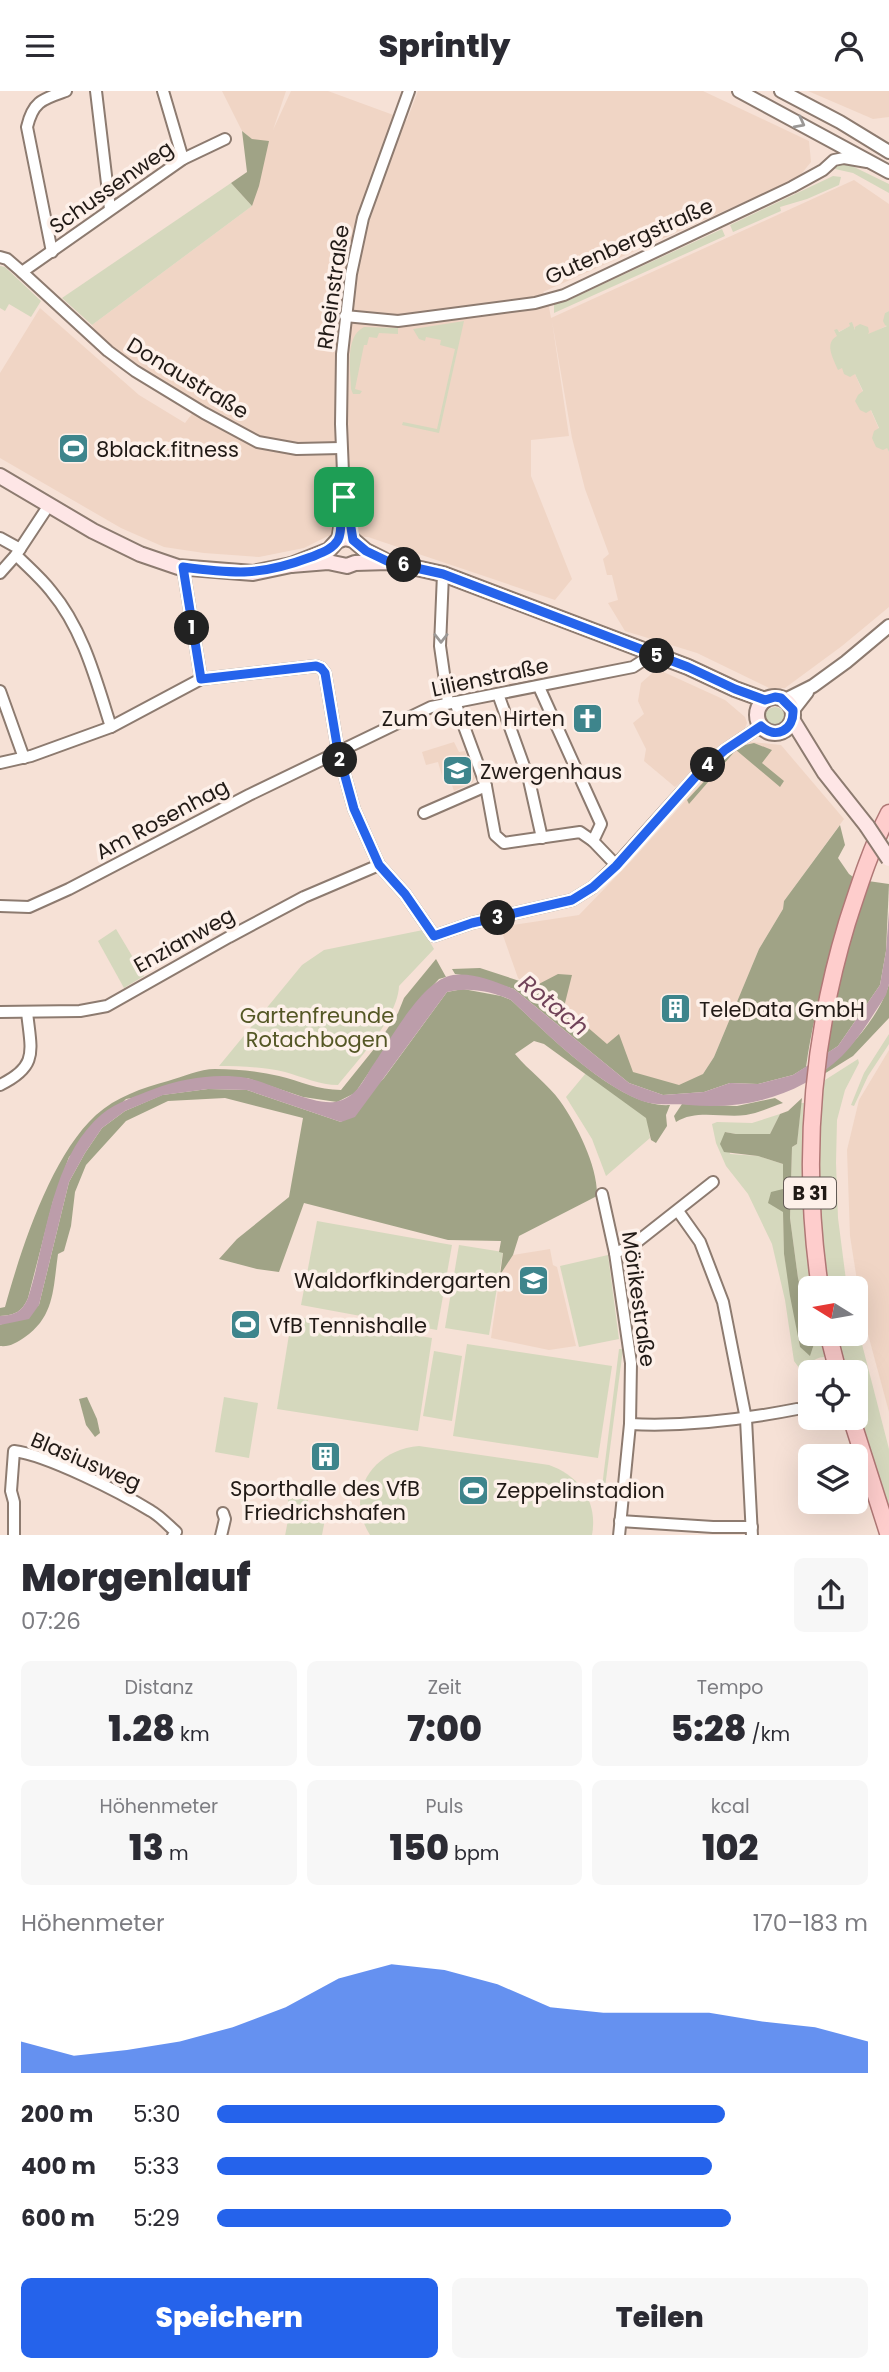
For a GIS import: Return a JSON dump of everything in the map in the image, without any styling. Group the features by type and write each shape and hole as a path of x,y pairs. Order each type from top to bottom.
{"main road":[{"path":"0,476 140,554 183,567 244,573 291,565 337,563 347,566 355,563 389,562 443,574 688,667 735,689 761,713 772,733 788,715"},
{"path":"291,565 329,550 345,538 389,562"},
{"path":"355,563 360,555 356,543"},
{"path":"335,544 332,555 337,563"},
{"path":"761,713 775,697 809,750 889,859"},
{"name":"B 31","path":"819,1276 810,1190 813,1097 820,1037 852,906 889,813"},
{"path":"855,1430 889,1535"}],"street":[{"path":"52,252 27,127 30,114 40,100 66,91"},
{"path":"96,91 110,209"},
{"path":"163,91 183,159"},
{"name":"Rheinstraße","path":"335,544 344,497 341,448 342,354 351,274 363,218 409,91"},
{"path":"739,91 889,172"},
{"path":"781,91 889,152"},
{"name":"Schussenweg","path":"22,272 183,159 225,139"},
{"name":"Gutenbergstraße","path":"345,316 398,321 535,303 564,295 760,202 823,170 834,160 844,158 873,164"},
{"name":"Donaustraße","path":"4,258 108,351 135,371 204,413 258,442 297,449 341,448"},
{"name":"Rheinstraße","path":"344,497 356,543"},
{"path":"0,573 18,552 49,505"},
{"path":"0,538 18,552 52,591 75,626 111,727"},
{"path":"183,567 201,679"},
{"path":"443,574 440,646 451,702 486,786 495,835 504,843 580,832 593,841 616,866"},
{"path":"788,715 810,689 889,626"},
{"name":"Lilienstraße","path":"338,751 431,707 633,667 653,654"},
{"path":"0,763 24,758 111,727 201,679 316,666 325,673 338,751 354,809 379,865 405,894 434,936 472,923 572,900 593,887 616,866 697,775 761,713"},
{"path":"539,687 601,824 593,841"},
{"path":"0,691 24,758"},
{"path":"498,694 529,780 542,838"},
{"name":"Am Rosenhag","path":"0,906 29,907 69,890 240,799 338,751"},
{"path":"424,813 486,786"},
{"name":"Enzianweg","path":"0,1012 80,1011 107,1006 304,897 379,865"},
{"path":"0,1085 18,1077 27,1066 31,1047 27,1012"},
{"path":"615,1253 633,1245 713,1182"},
{"name":"Mörikestraße","path":"602,1194 615,1253 631,1363 630,1424 619,1535"},
{"path":"620,1521 752,1531 746,1419 723,1302 700,1242 678,1211"},
{"path":"630,1424 697,1425 797,1409"},
{"name":"Blasiusweg","path":"14,1535 14,1502 11,1491 14,1451 27,1452 153,1512 175,1534"},
{"path":"221,1535 225,1519 223,1513"}],"shaded area":[{"path":"222,91 286,91 273,130 291,91 328,91 407,120 418,91 703,91 809,141 811,162 798,178 543,292 547,296 551,318 854,180 889,204 889,311 885,313 888,325 868,335 855,330 852,323 838,332 837,336 842,368 855,374 889,452 889,607 785,688 771,689 697,653 625,631 608,603 618,600 612,575 607,575 603,559 609,554 585,489 572,438 552,321 569,436 531,440 531,476 572,579 555,600 368,537 328,536 304,548 259,557 164,547 121,528 0,458 0,373 40,308 139,395 185,423 198,406 117,353 98,335 92,325 252,206 252,139 242,131"},
{"path":"808,91 889,91 889,117 873,119"},
{"path":"657,669 725,700 745,717 747,723 744,731 700,763 675,787 644,761 646,749 633,723 644,714 638,701 641,683"},
{"name":"Zwergenhaus","path":"454,742 459,752 465,751 475,778 472,783 454,791 449,777 443,779 438,762 426,765 422,752"},
{"path":"751,742 781,745 844,819 784,901 783,909 759,949 714,1057 703,1074 678,1088 627,1073 518,978 500,927 579,915 735,745"},
{"path":"889,911 889,984 886,995 860,1035 842,1056 808,1081 771,1097 710,1106 643,1101 620,1091 587,1068 511,1000 487,992 463,990 447,992 355,1117 341,1122 247,1090 208,1089 163,1095 125,1111 102,1128 69,1182 39,1305 29,1319 0,1325 0,1316 17,1312 28,1298 53,1200 72,1153 85,1132 102,1114 120,1103 177,1082 224,1076 247,1078 319,1101 339,1101 358,1088 396,1029 429,988 441,979 461,974 484,978 514,989 629,1083 663,1095 704,1092 730,1083 758,1084 793,1075 838,1046 880,985"},
{"path":"889,1050 889,1412 868,1334 868,1276 856,1276 850,1236 847,1150 859,1100"},
{"path":"550,1249 553,1265 557,1267 576,1346 549,1350 491,1338 500,1275 513,1255"}],"green space":[{"path":"242,131 252,139 269,141 252,206 231,183 247,172"},
{"path":"838,163 850,165 889,184 889,193 853,173 835,169"},
{"path":"833,176 841,177 839,185 780,207 781,211 733,232 730,225"},
{"path":"231,183 252,206 92,325 62,298"},
{"path":"722,229 725,236 554,313 554,304 569,300"},
{"path":"0,266 5,267 41,301 31,317 9,304 5,311 0,308"},
{"path":"889,311 889,452 887,448 883,450 876,447 872,438 874,431 879,428 871,410 866,413 860,410 855,401 863,391 855,374 850,377 844,374 842,368 838,370 830,347 837,336 834,330 839,332 852,322 855,330 860,324 868,327 868,334 887,326 883,321 885,313"},
{"path":"464,321 439,433 402,425 403,422 437,429 455,349 440,345 441,340 426,337 425,341 419,339 413,329"},
{"path":"364,327 398,328 398,334 379,333 377,338 369,337 367,345 364,345 355,389 362,391 360,394 353,394 351,346 358,332"},
{"path":"775,707 782,710 785,717 782,724 775,727 768,724 765,717 768,710"},
{"path":"754,743 772,750 762,763 784,781 780,787 736,750 689,804 687,800 736,747"},
{"path":"840,825 845,845 838,858 856,879 820,995 806,1067 793,1075 758,1084 730,1083 704,1092 663,1095 629,1083 514,989 455,974 452,969 480,968 535,986 558,974 572,975 564,1007 607,1044 619,1034 633,1072 679,1085 703,1074 714,1057 759,949 783,909 784,901"},
{"path":"868,881 889,884 886,951 880,985 838,1046 826,1054 842,968"},
{"path":"116,929 144,976 124,988 98,941"},
{"name":"Gartenfreunde Rotachbogen","path":"423,930 434,949 399,986 397,998 385,1024 338,1085 268,1069 219,1066 302,965 324,950"},
{"path":"436,959 446,977 439,979 413,1007 355,1093 337,1102 303,1097 247,1078 126,1099 69,1157 53,1201 28,1298 17,1312 0,1316 0,1308 5,1307 29,1232 52,1178 65,1154 96,1115 112,1103 139,1090 209,1069 263,1073 317,1087 341,1090 374,1049 398,1013 404,998"},
{"path":"889,984 889,1018 853,1056 824,1074 824,1070 843,1053 871,1020"},
{"path":"463,989 511,1000 564,1049 607,1082 650,1103 670,1105 666,1115 667,1126 656,1143 651,1140 646,1118 544,1044 534,1041 515,1054 567,1111 590,1160 597,1196 519,1236 513,1255 500,1275 503,1253 499,1252 501,1241 448,1240 304,1203 279,1272 219,1259 237,1239 289,1197 303,1118 225,1098 168,1101 126,1121 86,1165 75,1192 71,1226 64,1251 58,1254 47,1310 35,1329 25,1337 13,1344 0,1346 0,1325 39,1305 69,1182 102,1128 125,1111 162,1095 208,1089 247,1090 341,1122 384,1078 447,992"},
{"path":"889,1034 889,1044 868,1076 854,1106 851,1105 864,1073"},
{"path":"858,1059 859,1063 845,1090 837,1120 838,1218 845,1276 826,1276 818,1201 819,1102 825,1080"},
{"path":"586,1073 647,1118 650,1138 606,1176 592,1139 566,1097"},
{"path":"775,1098 783,1103 746,1115 701,1115 676,1122 674,1116 682,1104 737,1106"},
{"path":"802,1098 797,1144 792,1147 790,1218 798,1278 798,1337 784,1254 783,1212 768,1203 771,1192 783,1189 783,1164 758,1156 724,1152 720,1144 725,1132 770,1134 780,1114 788,1111"},
{"path":"801,1103 804,1103 803,1183 813,1276 798,1278 790,1218 792,1147 797,1144"},
{"path":"780,1114 770,1134 725,1132 730,1154 758,1156 783,1164 784,1254 798,1346 810,1355 813,1346 825,1346 826,1349 824,1357 798,1360 798,1366 794,1361 785,1300 772,1244 748,1194 726,1166 716,1143 712,1124 752,1123"},
{"path":"317,1221 452,1245 437,1330 301,1305"},
{"path":"459,1245 503,1252 489,1335 445,1328"},
{"path":"608,1255 619,1339 579,1347 560,1266"},
{"path":"292,1316 432,1338 418,1431 277,1409"},
{"path":"467,1344 612,1366 598,1458 453,1436"},
{"path":"813,1346 810,1356 800,1347"},
{"path":"839,1346 862,1346 866,1360 842,1360"},
{"path":"619,1349 623,1349 604,1495 601,1495"},
{"path":"434,1351 462,1356 452,1421 423,1416"},
{"path":"868,1368 889,1449 889,1521 868,1444 862,1430 868,1430"},
{"path":"87,1397 100,1433 95,1437 86,1425 79,1399"},
{"path":"224,1397 258,1403 249,1458 215,1452"},
{"name":"Zeppelinstadion","path":"419,1446 549,1465 560,1470 578,1483 589,1501 592,1535 370,1535 360,1504 367,1477 376,1465 388,1456 402,1449"},
{"path":"287,1496 308,1500 308,1506 327,1509 322,1535 285,1535 290,1509"}],"place":[{"name":"8black.fitness","path":"73,449"},
{"name":"Zum Guten Hirten","path":"588,718"},
{"name":"Zwergenhaus","path":"457,771"},
{"name":"TeleData GmbH","path":"676,1009"},
{"name":"Waldorfkindergarten","path":"534,1280"},
{"name":"VfB Tennishalle","path":"246,1325"},
{"name":"Sporthalle des VfB Friedrichshafen","path":"325,1456"},
{"name":"Zeppelinstadion","path":"473,1490"}],"route":[{"path":"344,497 353,540 366,551 389,562 443,574 688,667 765,700 781,698 793,710 793,721 784,731 777,733 761,726 725,750 697,775 616,866 593,887 572,900 472,923 434,936 405,894 379,865 354,809 338,751 325,673 321,668 316,666 201,679 183,567 253,573 286,566 329,550 338,541 341,503 344,497"}],"water label":[{"name":"Rotach","path":"554,1005"}]}
